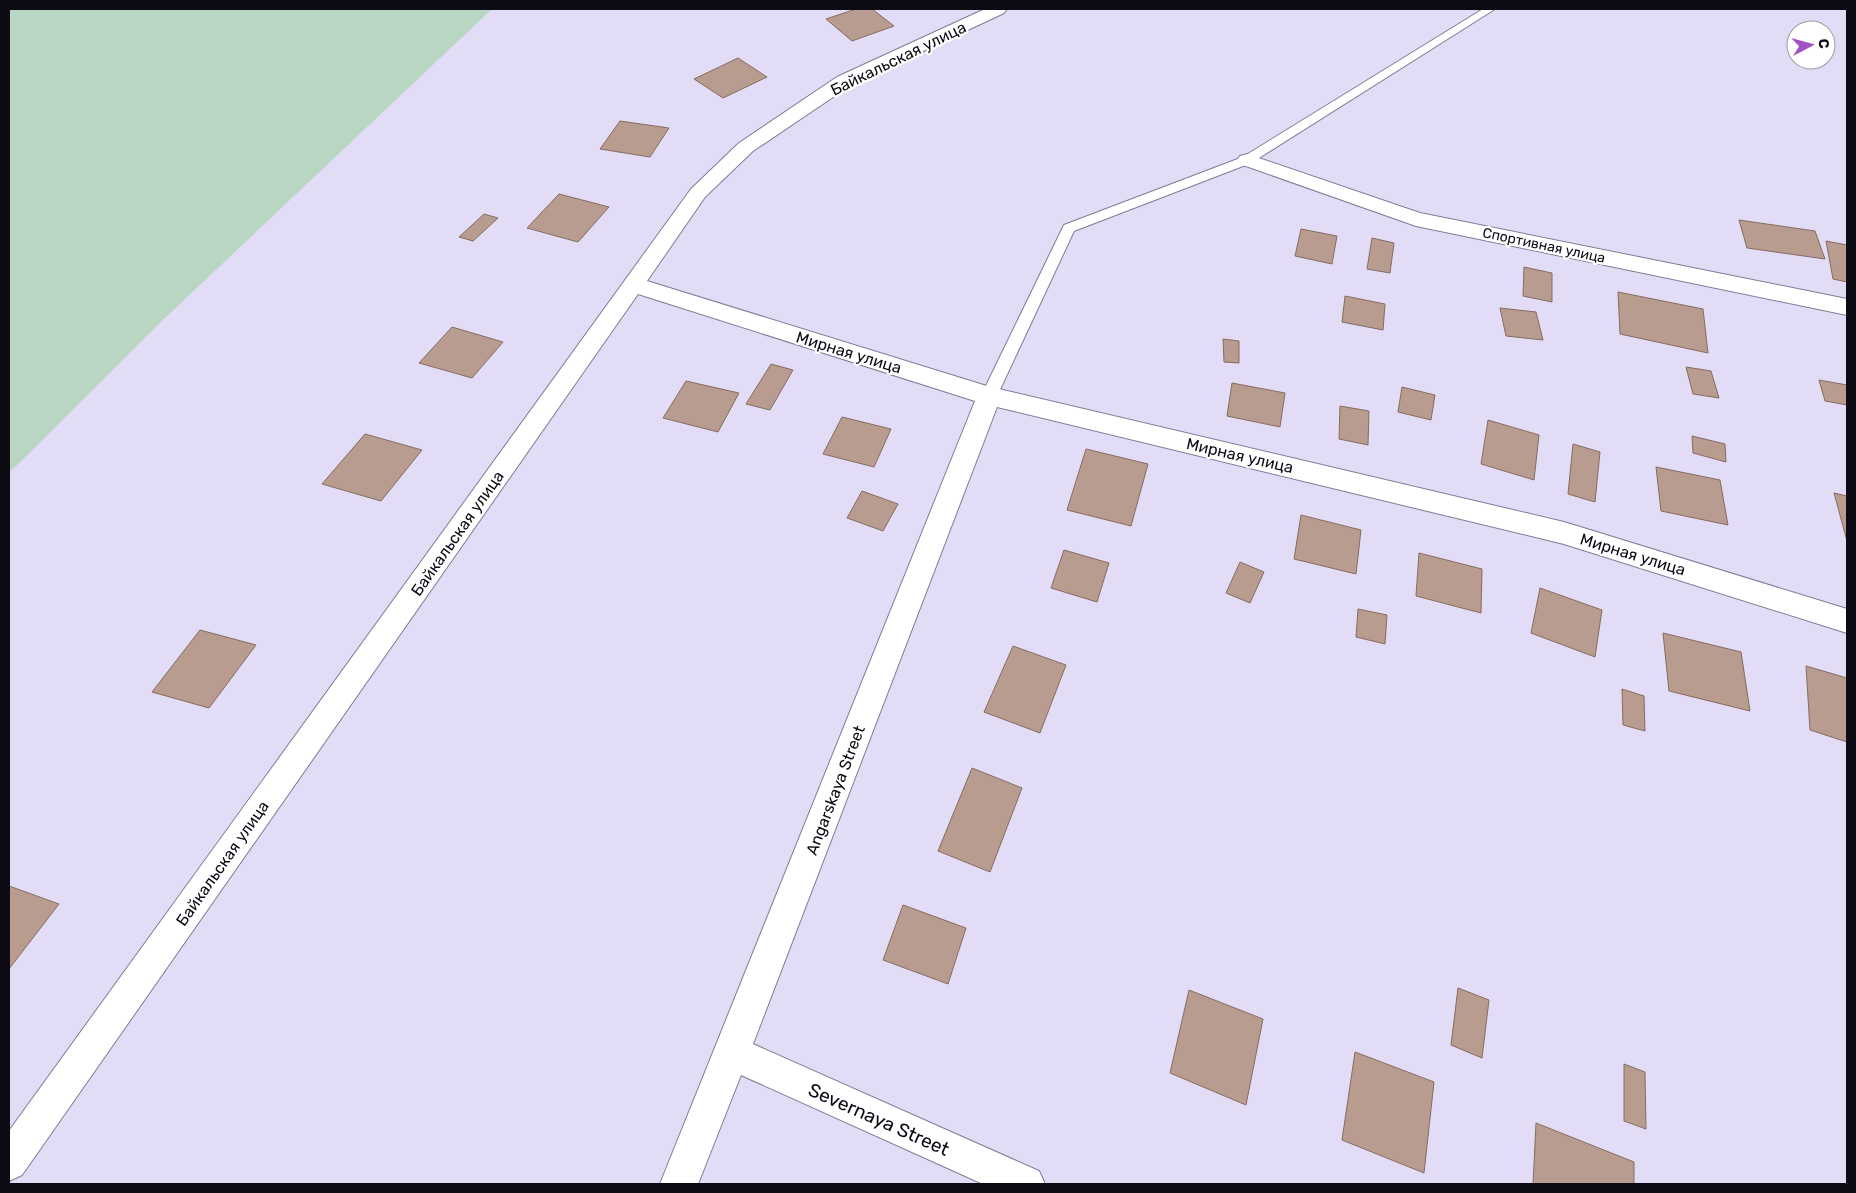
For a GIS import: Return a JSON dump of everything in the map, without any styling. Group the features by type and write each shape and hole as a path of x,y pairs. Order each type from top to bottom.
{"street":[{"name":"Байкальская улица","path":"9,1162 698,193 746,147 844,81 998,9"},
{"name":"Спортивная улица","path":"1247,160 1416,219 1847,307"},
{"name":"Мирная улица","path":"634,284 989,396 1564,532 1847,621"},
{"name":"Angarskaya Street","path":"679,1184 989,396"},
{"name":"Severnaya Street","path":"732,1053 1026,1184"}],"lane":[{"path":"989,396 1069,228 1247,160 1490,9"}],"green space":[{"path":"9,9 492,9 166,317 9,473"}],"building":[{"path":"856,9 872,9 894,26 852,41 826,19"},
{"path":"738,58 767,77 723,98 694,79"},
{"path":"620,121 669,128 650,157 600,149"},
{"path":"559,194 609,207 578,242 527,228"},
{"path":"484,214 498,218 473,241 459,237"},
{"path":"1739,220 1815,231 1825,259 1747,248"},
{"path":"1301,229 1337,236 1332,264 1295,256"},
{"path":"1372,238 1394,243 1390,273 1367,269"},
{"path":"1826,241 1847,245 1847,282 1833,279"},
{"path":"1524,267 1552,273 1552,302 1523,296"},
{"path":"1618,292 1703,309 1708,353 1620,334"},
{"path":"1345,296 1385,304 1383,330 1342,322"},
{"path":"1500,308 1536,312 1543,340 1506,336"},
{"path":"452,327 503,342 472,378 419,363"},
{"path":"1223,339 1239,341 1239,363 1224,362"},
{"path":"771,364 793,370 770,410 746,404"},
{"path":"1686,367 1711,371 1719,398 1693,394"},
{"path":"1819,380 1847,385 1847,405 1825,401"},
{"path":"686,381 739,393 718,432 663,418"},
{"path":"1232,383 1285,393 1280,427 1227,416"},
{"path":"1402,387 1435,395 1431,420 1398,412"},
{"path":"1340,406 1369,411 1368,445 1339,439"},
{"path":"842,417 891,429 874,467 823,454"},
{"path":"1488,420 1539,435 1534,480 1481,464"},
{"path":"365,434 422,450 381,501 322,484"},
{"path":"1692,436 1725,444 1726,462 1693,453"},
{"path":"1573,444 1600,452 1595,502 1568,494"},
{"path":"1086,449 1148,464 1131,526 1067,510"},
{"path":"1656,467 1720,480 1728,525 1661,511"},
{"path":"862,491 898,504 883,531 847,518"},
{"path":"1834,493 1847,496 1847,541"},
{"path":"1301,515 1361,530 1356,574 1294,559"},
{"path":"1064,550 1109,563 1097,602 1051,588"},
{"path":"1419,553 1482,569 1481,613 1416,596"},
{"path":"1240,562 1264,572 1250,603 1226,593"},
{"path":"1540,588 1602,610 1595,657 1531,633"},
{"path":"1358,609 1387,615 1385,644 1356,637"},
{"path":"200,630 256,645 209,708 152,692"},
{"path":"1663,633 1741,652 1750,711 1669,691"},
{"path":"1013,646 1066,665 1040,733 984,712"},
{"path":"1806,666 1847,678 1847,742 1810,730"},
{"path":"1622,689 1644,696 1645,731 1623,725"},
{"path":"972,768 1022,788 990,872 938,851"},
{"path":"9,886 59,904 9,969"},
{"path":"903,905 966,928 948,984 883,960"},
{"path":"1458,988 1489,1000 1482,1058 1451,1045"},
{"path":"1189,990 1263,1019 1246,1105 1170,1073"},
{"path":"1355,1052 1434,1082 1424,1173 1342,1140"},
{"path":"1624,1064 1645,1072 1646,1129 1624,1121"},
{"path":"1536,1123 1634,1162 1634,1184 1533,1184"}]}
